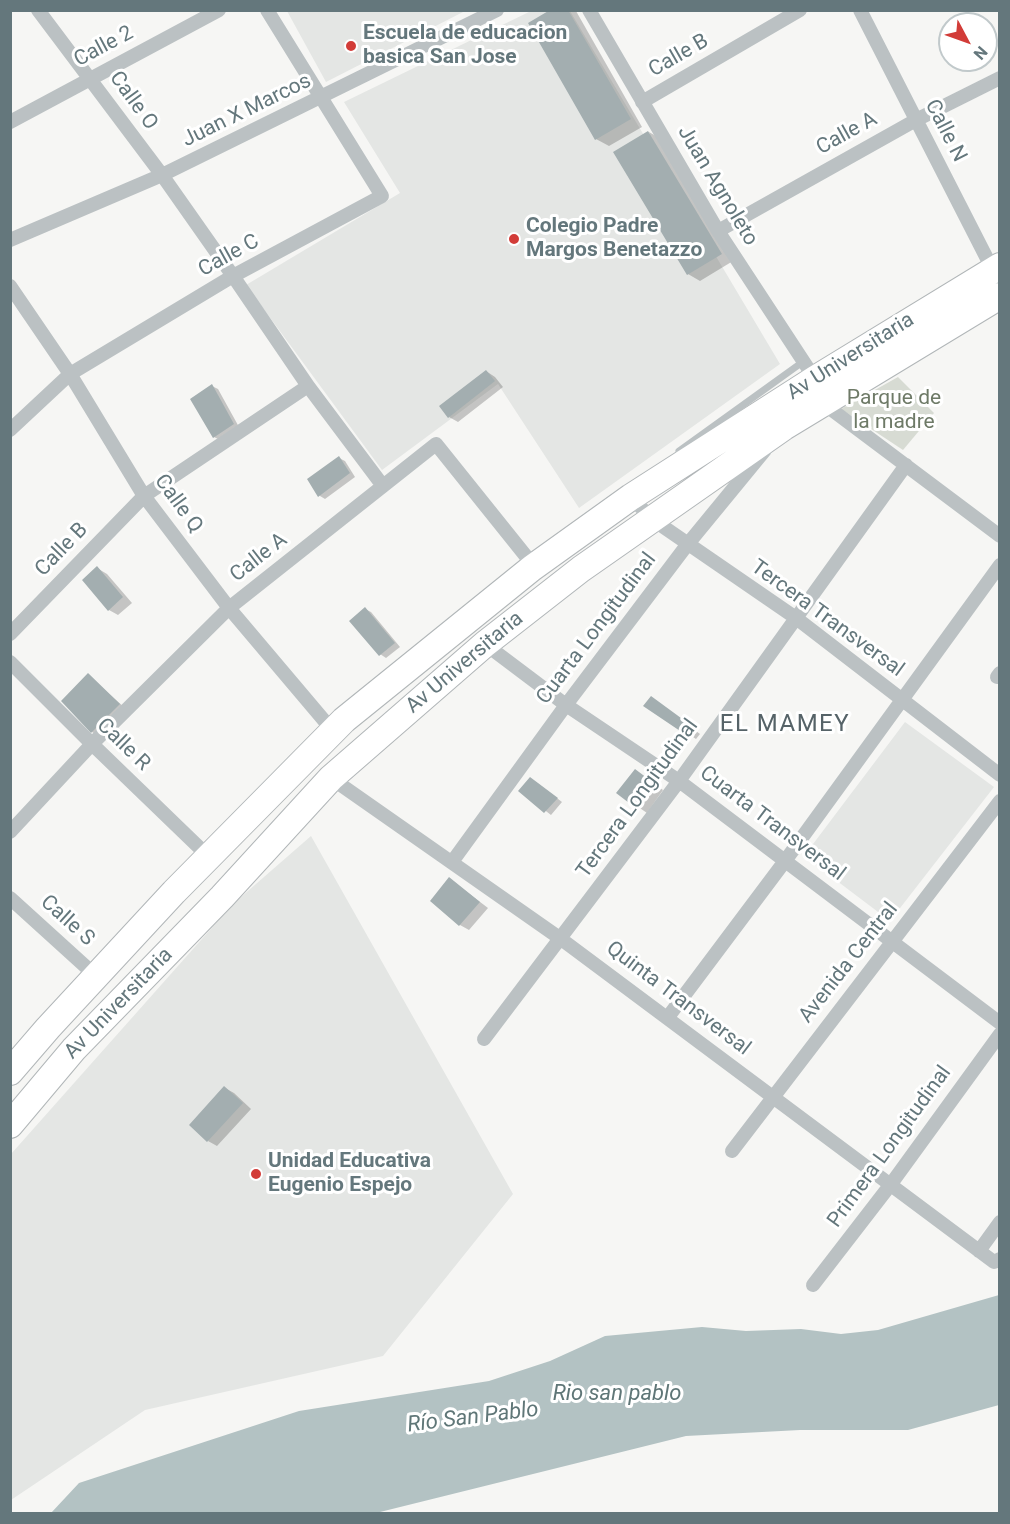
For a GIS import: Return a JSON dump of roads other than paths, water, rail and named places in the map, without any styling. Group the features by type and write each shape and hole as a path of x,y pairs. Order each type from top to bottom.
{"highway":[{"name":"Av Universitaria","path":"10,1072 208,856 333,731 531,564 631,497 809,370 997,273"},
{"name":"Av Universitaria","path":"10,1125 74,1049 222,897 331,778 485,644 580,569 784,427 999,296"},
{"path":"48,1028 74,1049"}],"street":[{"name":"Calle O","path":"38,10 162,175 308,386 383,486"},
{"name":"Calle 2","path":"10,122 219,10"},
{"path":"267,10 320,99"},
{"name":"Juan X Marcos","path":"10,240 162,175 497,10"},
{"name":"Juan Agnoleto","path":"589,10 718,231 809,370"},
{"name":"Calle B","path":"642,102 800,10"},
{"name":"Calle N","path":"860,10 997,273"},
{"name":"Calle A","path":"718,231 916,120 999,78"},
{"name":"Calle C","path":"10,430 70,374 233,276 382,196 320,99"},
{"name":"Calle Q","path":"10,286 70,374 144,496 230,608 333,731"},
{"name":"Calle B","path":"10,634 144,496 308,386"},
{"path":"824,404 999,536"},
{"name":"Cuarta Longitudinal","path":"452,862 566,705 687,545 784,427"},
{"name":"Calle A","path":"10,832 92,744 230,608 436,444 531,564"},
{"name":"Tercera Longitudinal","path":"484,1039 679,781 906,465"},
{"name":"Tercera Transversal","path":"631,497 652,519 796,618 999,775"},
{"path":"668,1017 785,861 999,565"},
{"name":"Cuarta Transversal","path":"485,644 566,705 679,781 999,1023"},
{"name":"Calle R","path":"10,662 208,856"},
{"name":"Quinta Transversal","path":"331,778 561,939 979,1251 997,1261"},
{"name":"Avenida Central","path":"732,1151 999,801"},
{"name":"Calle S","path":"10,898 96,976"},
{"name":"Primera Longitudinal","path":"813,1285 891,1184 999,1034"},
{"path":"979,1251 999,1222"}],"lane":[{"path":"671,457 809,370"},
{"path":"531,564 576,526"}],"water":[{"name":"Rio san pablo","path":"999,1295 999,1405 908,1430 800,1430 686,1436 376,1513 51,1513 79,1483 299,1411 489,1381 550,1361 605,1336 702,1327 746,1331 801,1329 841,1334 878,1330"}],"place":[{"name":"Escuela de educacion basica San Jose","path":"351,46"},
{"name":"Colegio Padre Margos Benetazzo","path":"514,239"},
{"name":"Unidad Educativa Eugenio Espejo","path":"256,1174"}],"district":[{"name":"EL MAMEY","path":"785,725"}],"park label":[{"name":"Parque de la madre","path":"894,411"}],"water label":[{"name":"Río San Pablo","path":"473,1418"}]}
